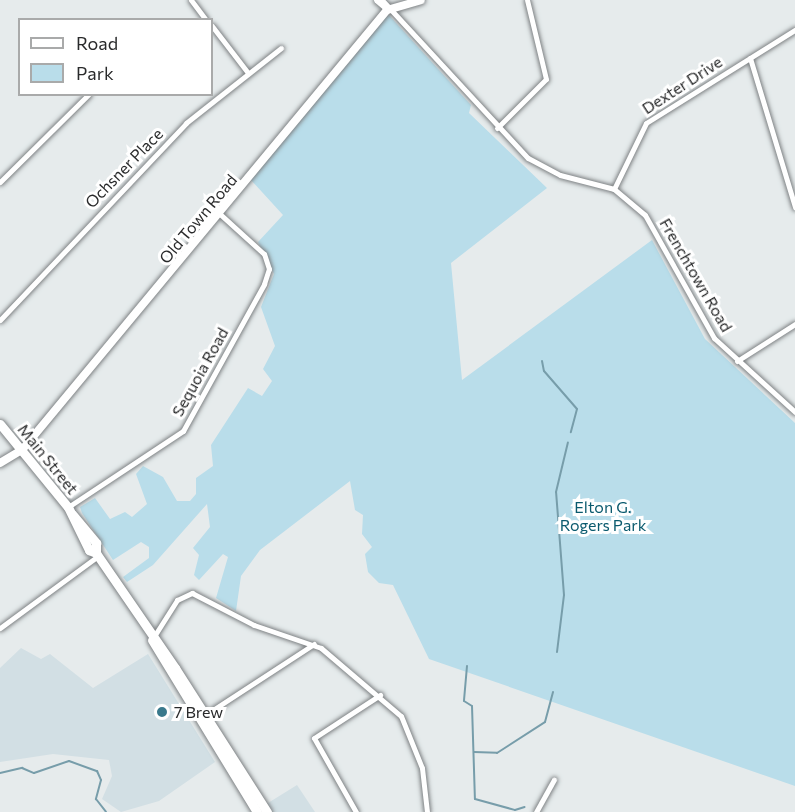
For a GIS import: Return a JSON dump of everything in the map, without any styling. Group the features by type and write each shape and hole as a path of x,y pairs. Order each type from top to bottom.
{"main road":[{"path":"387,10 421,0"},
{"name":"Old Town Road","path":"0,463 22,450 387,10"},
{"name":"Main Street","path":"0,424 70,511 84,542 97,554 243,782 267,812"},
{"name":"Main Street","path":"243,782 257,812"}],"street":[{"path":"191,0 204,18"},
{"path":"376,0 387,10"},
{"name":"Frenchtown Road","path":"382,0 387,10 497,129 546,170 614,189 645,215 708,329 736,361 795,412"},
{"path":"497,129 546,79 527,0"},
{"path":"213,27 248,73"},
{"name":"Dexter Drive","path":"614,189 646,123 795,30"},
{"name":"Ochsner Place","path":"0,320 186,123 281,48"},
{"path":"750,58 795,207"},
{"path":"0,182 87,96"},
{"name":"Sequoia Road","path":"70,511 183,431 264,284 269,269 264,254 220,214"},
{"path":"736,361 795,324"},
{"path":"0,628 97,554"},
{"path":"152,639 177,600 192,593 254,625 314,644 380,695 401,716 416,748 427,812"},
{"path":"202,717 314,644"},
{"path":"356,812 318,749 316,734 380,695"},
{"path":"536,812 554,780"}],"shaded area":[{"path":"21,648 41,659 50,654 93,688 148,654 215,762 159,801 121,812 102,799 112,776 109,760 53,754 0,762 0,668"},
{"path":"297,785 315,812 251,812 268,803"}],"green space":[{"name":"Elton G. Rogers Park","path":"387,13 471,105 469,113 547,188 451,263 462,380 652,240 705,339 795,423 795,786 429,659 393,585 379,583 368,572 365,554 372,547 362,534 363,515 355,510 350,481 260,550 241,576 236,611 216,598 228,557 223,554 199,580 194,575 199,555 193,548 210,527 207,504 153,565 127,582 123,577 149,558 149,547 141,542 113,560 82,513 80,507 95,498 110,519 125,512 132,517 147,504 136,474 143,466 163,477 177,501 190,501 196,494 196,478 213,466 211,445 248,388 262,396 272,381 263,369 275,346 261,307 274,274 258,242 283,215 250,179"}],"waterway":[{"path":"542,361 544,371 577,409 571,432"},
{"path":"557,652 564,595 556,492 568,442"},
{"path":"467,666 464,701 472,706 475,799 515,810 525,807"},
{"path":"474,752 497,753 545,722 553,692"},
{"path":"0,773 22,768 34,773 69,761 97,771 101,780 96,799 106,812"}],"place":[{"name":"7 Brew","path":"162,712"}]}
